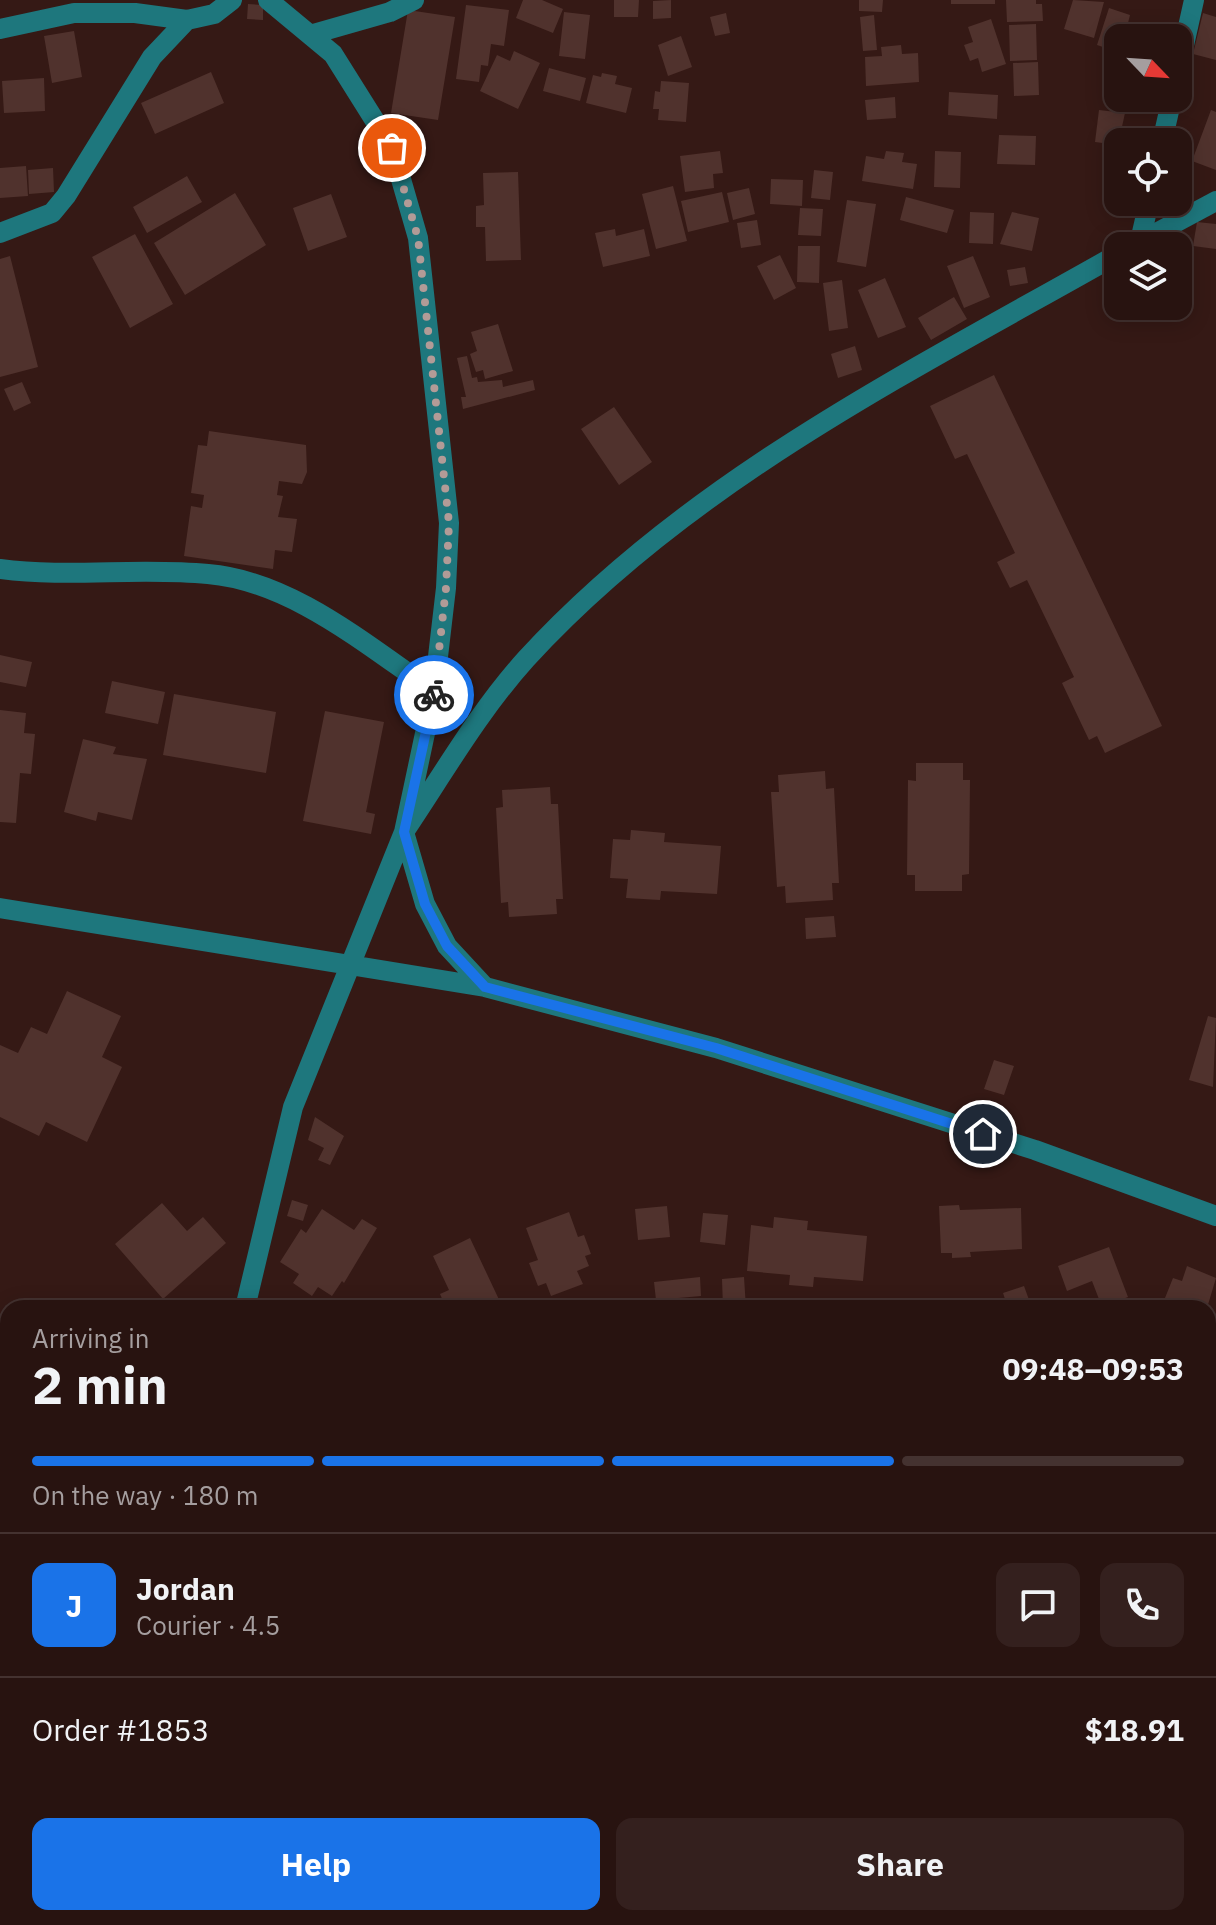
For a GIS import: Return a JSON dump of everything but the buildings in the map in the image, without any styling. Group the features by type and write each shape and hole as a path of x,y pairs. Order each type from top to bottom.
{"street":[{"path":"0,29 74,13 135,13 187,20 214,14 232,0"},
{"path":"247,1300 293,1107 353,967 404,832 434,691 446,588 449,523 418,238 392,148 348,74 313,34 268,0"},
{"path":"313,34 390,12 414,0"},
{"path":"1189,24 1194,0"},
{"path":"0,233 52,213 66,196 152,57 187,20"},
{"path":"1158,232 1216,201"},
{"path":"404,832 475,726 524,661 591,593 714,492 816,426 1104,262"},
{"path":"0,569 49,575 211,574 270,589 327,619 434,691"},
{"path":"404,832 425,904 447,946 485,987"},
{"path":"0,908 485,987 716,1048 1035,1150 1216,1216"}],"way so far":[{"path":"392,148 418,238 449,523 446,588 434,695"}],"route":[{"path":"434,695 404,832 425,904 447,946 485,987 716,1048 983,1134"}]}
